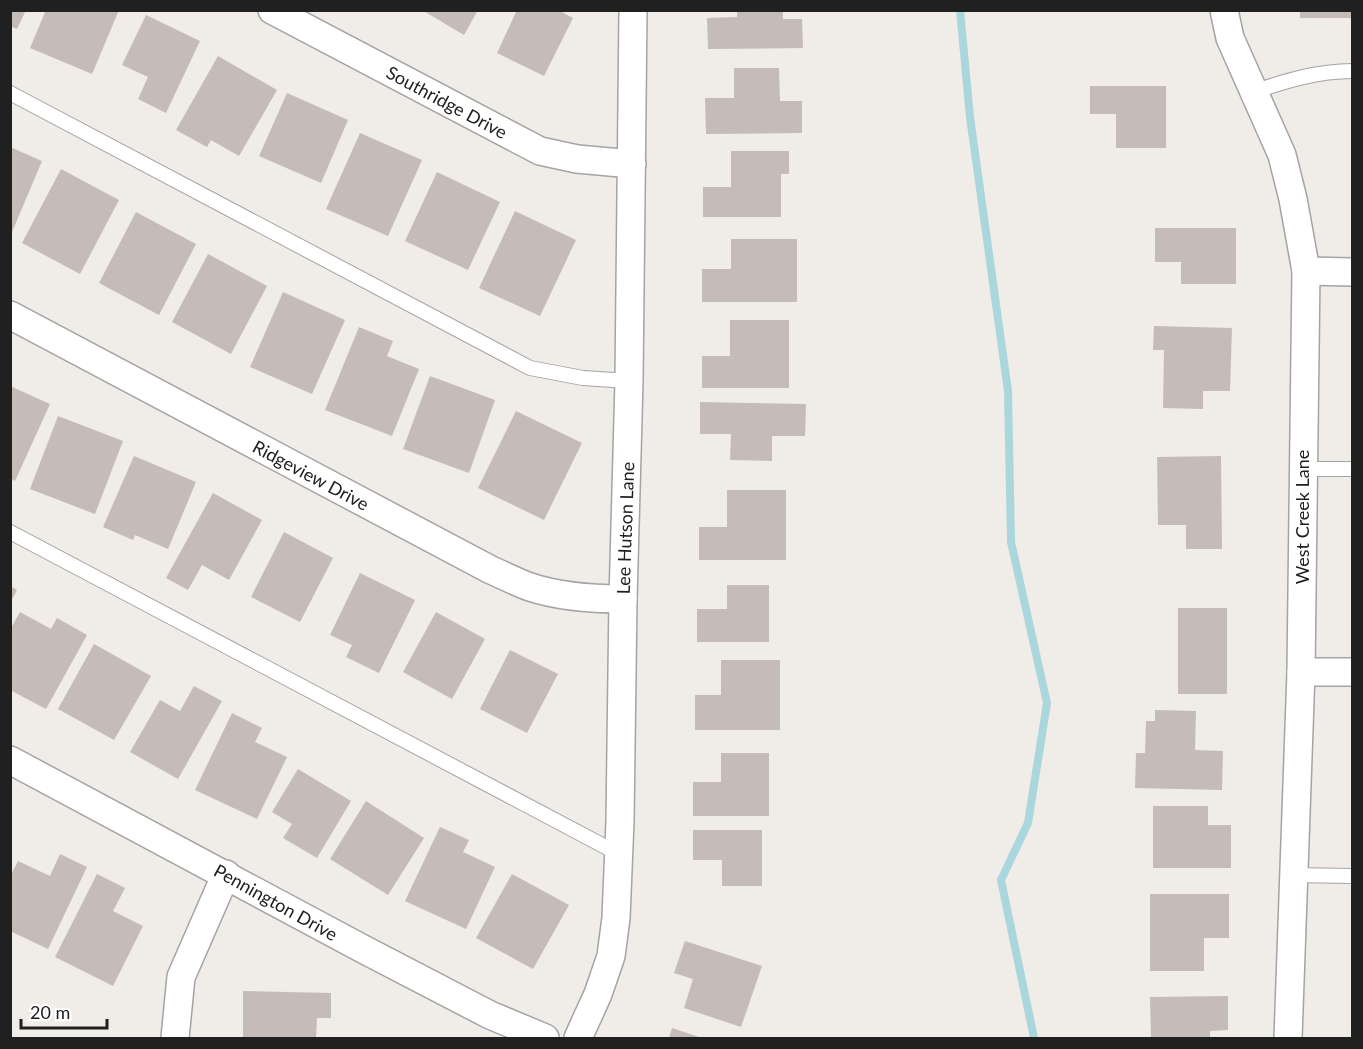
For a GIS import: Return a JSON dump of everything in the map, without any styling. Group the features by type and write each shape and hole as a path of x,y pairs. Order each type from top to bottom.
{"street":[{"name":"Southridge Drive","path":"272,10 540,151 577,159 632,164"},
{"name":"Lee Hutson Lane","path":"578,1038 598,994 611,956 616,918 629,381 633,10"},
{"name":"West Creek Lane","path":"1224,10 1230,38 1282,155 1293,199 1306,271 1301,672 1288,1038"},
{"path":"1306,271 1353,272"},
{"name":"Ridgeview Drive","path":"10,315 491,570 529,587 557,594 594,599 623,598"},
{"path":"1301,672 1353,672"},
{"name":"Pennington Drive","path":"10,760 479,1010 545,1038"},
{"path":"175,1038 181,977 226,874"}],"lane":[{"path":"1253,92 1279,83 1330,71 1353,71"},
{"path":"10,93 530,368 583,378 629,381"},
{"path":"1302,469 1353,469"},
{"path":"10,532 619,854"},
{"path":"1293,875 1353,876"}],"building":[{"path":"10,10 26,10 17,29 10,26"},
{"path":"46,10 119,10 92,74 30,48"},
{"path":"422,10 478,10 464,35"},
{"path":"517,10 558,10 573,18 544,76 497,53"},
{"path":"737,10 783,10 783,19 802,19 803,48 708,49 707,18 737,17"},
{"path":"1300,10 1352,10 1352,18 1300,18"},
{"path":"146,15 200,41 166,113 138,99 148,77 122,65"},
{"path":"218,56 277,90 239,156 211,140 207,147 176,130"},
{"path":"734,68 779,68 780,101 802,101 802,133 706,134 705,98 734,98"},
{"path":"1090,86 1166,86 1166,148 1116,148 1116,114 1090,114"},
{"path":"287,93 348,120 321,183 259,156"},
{"path":"360,133 422,160 388,236 326,209"},
{"path":"10,147 42,161 12,232 10,232"},
{"path":"731,151 789,151 789,174 781,174 781,217 703,217 703,187 731,187"},
{"path":"61,169 119,200 80,274 22,243"},
{"path":"437,172 500,202 468,270 405,241"},
{"path":"515,211 576,240 540,316 479,288"},
{"path":"136,212 196,244 159,315 99,283"},
{"path":"1155,228 1236,228 1236,284 1181,284 1181,262 1155,262"},
{"path":"731,239 797,239 797,302 702,302 702,269 731,269"},
{"path":"208,254 267,286 231,354 172,322"},
{"path":"283,292 345,320 312,394 250,367"},
{"path":"730,320 789,320 789,388 702,388 702,356 730,356"},
{"path":"1154,326 1232,328 1230,391 1203,391 1203,409 1163,408 1164,350 1153,350"},
{"path":"359,327 393,341 387,356 419,369 392,436 325,410"},
{"path":"430,376 495,400 469,473 403,449"},
{"path":"10,386 50,404 15,481 10,478"},
{"path":"700,402 806,404 805,436 772,436 772,461 730,460 731,434 700,434"},
{"path":"516,411 582,443 544,520 478,488"},
{"path":"58,416 123,441 95,514 30,489"},
{"path":"134,456 196,482 168,549 135,535 133,540 103,527"},
{"path":"1221,456 1222,549 1186,549 1186,525 1158,525 1157,457"},
{"path":"727,490 786,490 786,560 699,560 699,527 727,527"},
{"path":"213,493 262,520 229,580 202,565 188,590 166,578"},
{"path":"284,532 333,558 300,622 251,597"},
{"path":"360,573 415,600 379,673 346,657 352,645 330,635"},
{"path":"727,585 769,585 769,642 697,642 697,609 727,609"},
{"path":"10,586 17,590 10,603"},
{"path":"1178,608 1227,608 1227,694 1178,694"},
{"path":"20,612 51,629 57,618 87,635 46,709 10,690 10,630"},
{"path":"436,612 485,639 452,699 403,672"},
{"path":"94,644 151,676 114,740 58,709"},
{"path":"510,650 558,674 527,733 480,709"},
{"path":"721,660 780,660 780,730 695,730 695,695 721,695"},
{"path":"194,686 222,701 178,779 130,752 160,700 180,711"},
{"path":"1155,710 1196,711 1195,750 1223,751 1222,790 1135,788 1136,753 1145,753 1146,721 1155,721"},
{"path":"232,713 262,728 255,742 287,757 257,819 195,790"},
{"path":"721,753 769,753 769,816 693,816 693,782 721,782"},
{"path":"298,769 351,801 317,858 283,838 292,824 272,812"},
{"path":"366,801 424,838 388,895 330,859"},
{"path":"1153,806 1208,806 1208,825 1231,825 1231,868 1153,868"},
{"path":"440,827 469,840 463,852 495,867 466,929 405,901"},
{"path":"693,830 762,830 762,886 722,886 722,860 693,860"},
{"path":"60,854 87,867 48,949 10,931 10,877 18,861 50,876"},
{"path":"97,874 125,888 113,911 143,926 113,986 55,957"},
{"path":"512,874 569,905 533,969 476,938"},
{"path":"1150,894 1229,894 1229,938 1204,938 1204,971 1150,971"},
{"path":"685,941 762,966 741,1027 684,1008 693,979 674,973"},
{"path":"243,991 331,993 331,1018 317,1018 316,1038 243,1038"},
{"path":"1228,996 1228,1030 1210,1031 1210,1038 1151,1038 1150,997"},
{"path":"672,1028 702,1038 669,1038"}],"waterway":[{"path":"960,10 970,117 1008,391 1011,542 1047,703 1028,823 1001,880 1034,1038"}]}
